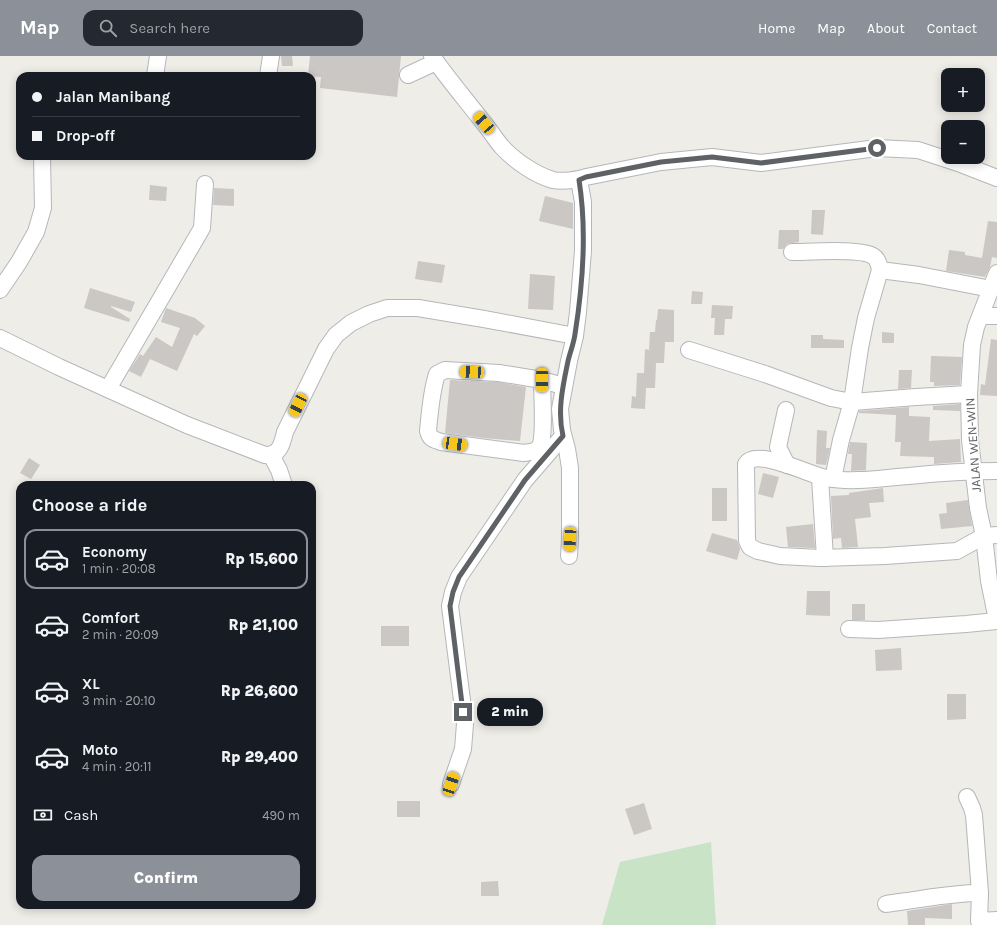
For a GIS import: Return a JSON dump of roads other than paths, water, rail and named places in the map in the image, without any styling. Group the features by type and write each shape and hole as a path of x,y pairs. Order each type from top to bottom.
{"street":[{"path":"156,72 158,56"},
{"path":"269,72 272,56"},
{"path":"408,74 434,59 501,146 538,174 554,180 579,180 586,177 661,162 712,157 761,163 877,148 918,150 997,178"},
{"path":"0,290 19,262 36,232 44,208 42,160"},
{"path":"568,556 570,539 570,468 563,436 560,409 568,361 575,336 578,312 583,251 582,202 579,180"},
{"path":"108,389 202,228 205,184"},
{"path":"792,252 840,251 867,253 876,259 880,270 860,348 852,402 841,440 826,478 825,558"},
{"path":"880,270 919,275 991,289"},
{"name":"JALAN WEN-WIN","path":"997,273 991,289 989,316 976,327 972,345 968,394 970,440 978,508 990,536 989,581 997,621"},
{"path":"0,338 59,367 187,425 265,455 271,455 277,452 280,447 285,432 326,348 336,335 351,323 368,314 387,308 418,308 575,336"},
{"path":"689,350 765,374 832,398 852,402 968,394"},
{"path":"542,380 543,434 540,446 535,451 524,453 441,442 432,439 429,436 428,431 432,394 437,374 445,370 499,373 542,380 563,386"},
{"path":"786,410 778,447 788,465"},
{"path":"451,784 463,749 465,724 450,613 453,592 459,577 525,480 563,436"},
{"path":"271,455 283,481"},
{"path":"990,536 957,551 885,556 825,558 780,556 758,551 750,547 747,541 746,464 752,459 764,459 794,466 826,478 859,480 974,471 997,471"},
{"path":"849,629 878,630 997,621"},
{"path":"967,797 974,815 980,893 979,923 997,920"},
{"path":"886,904 963,893 980,893"}]}
